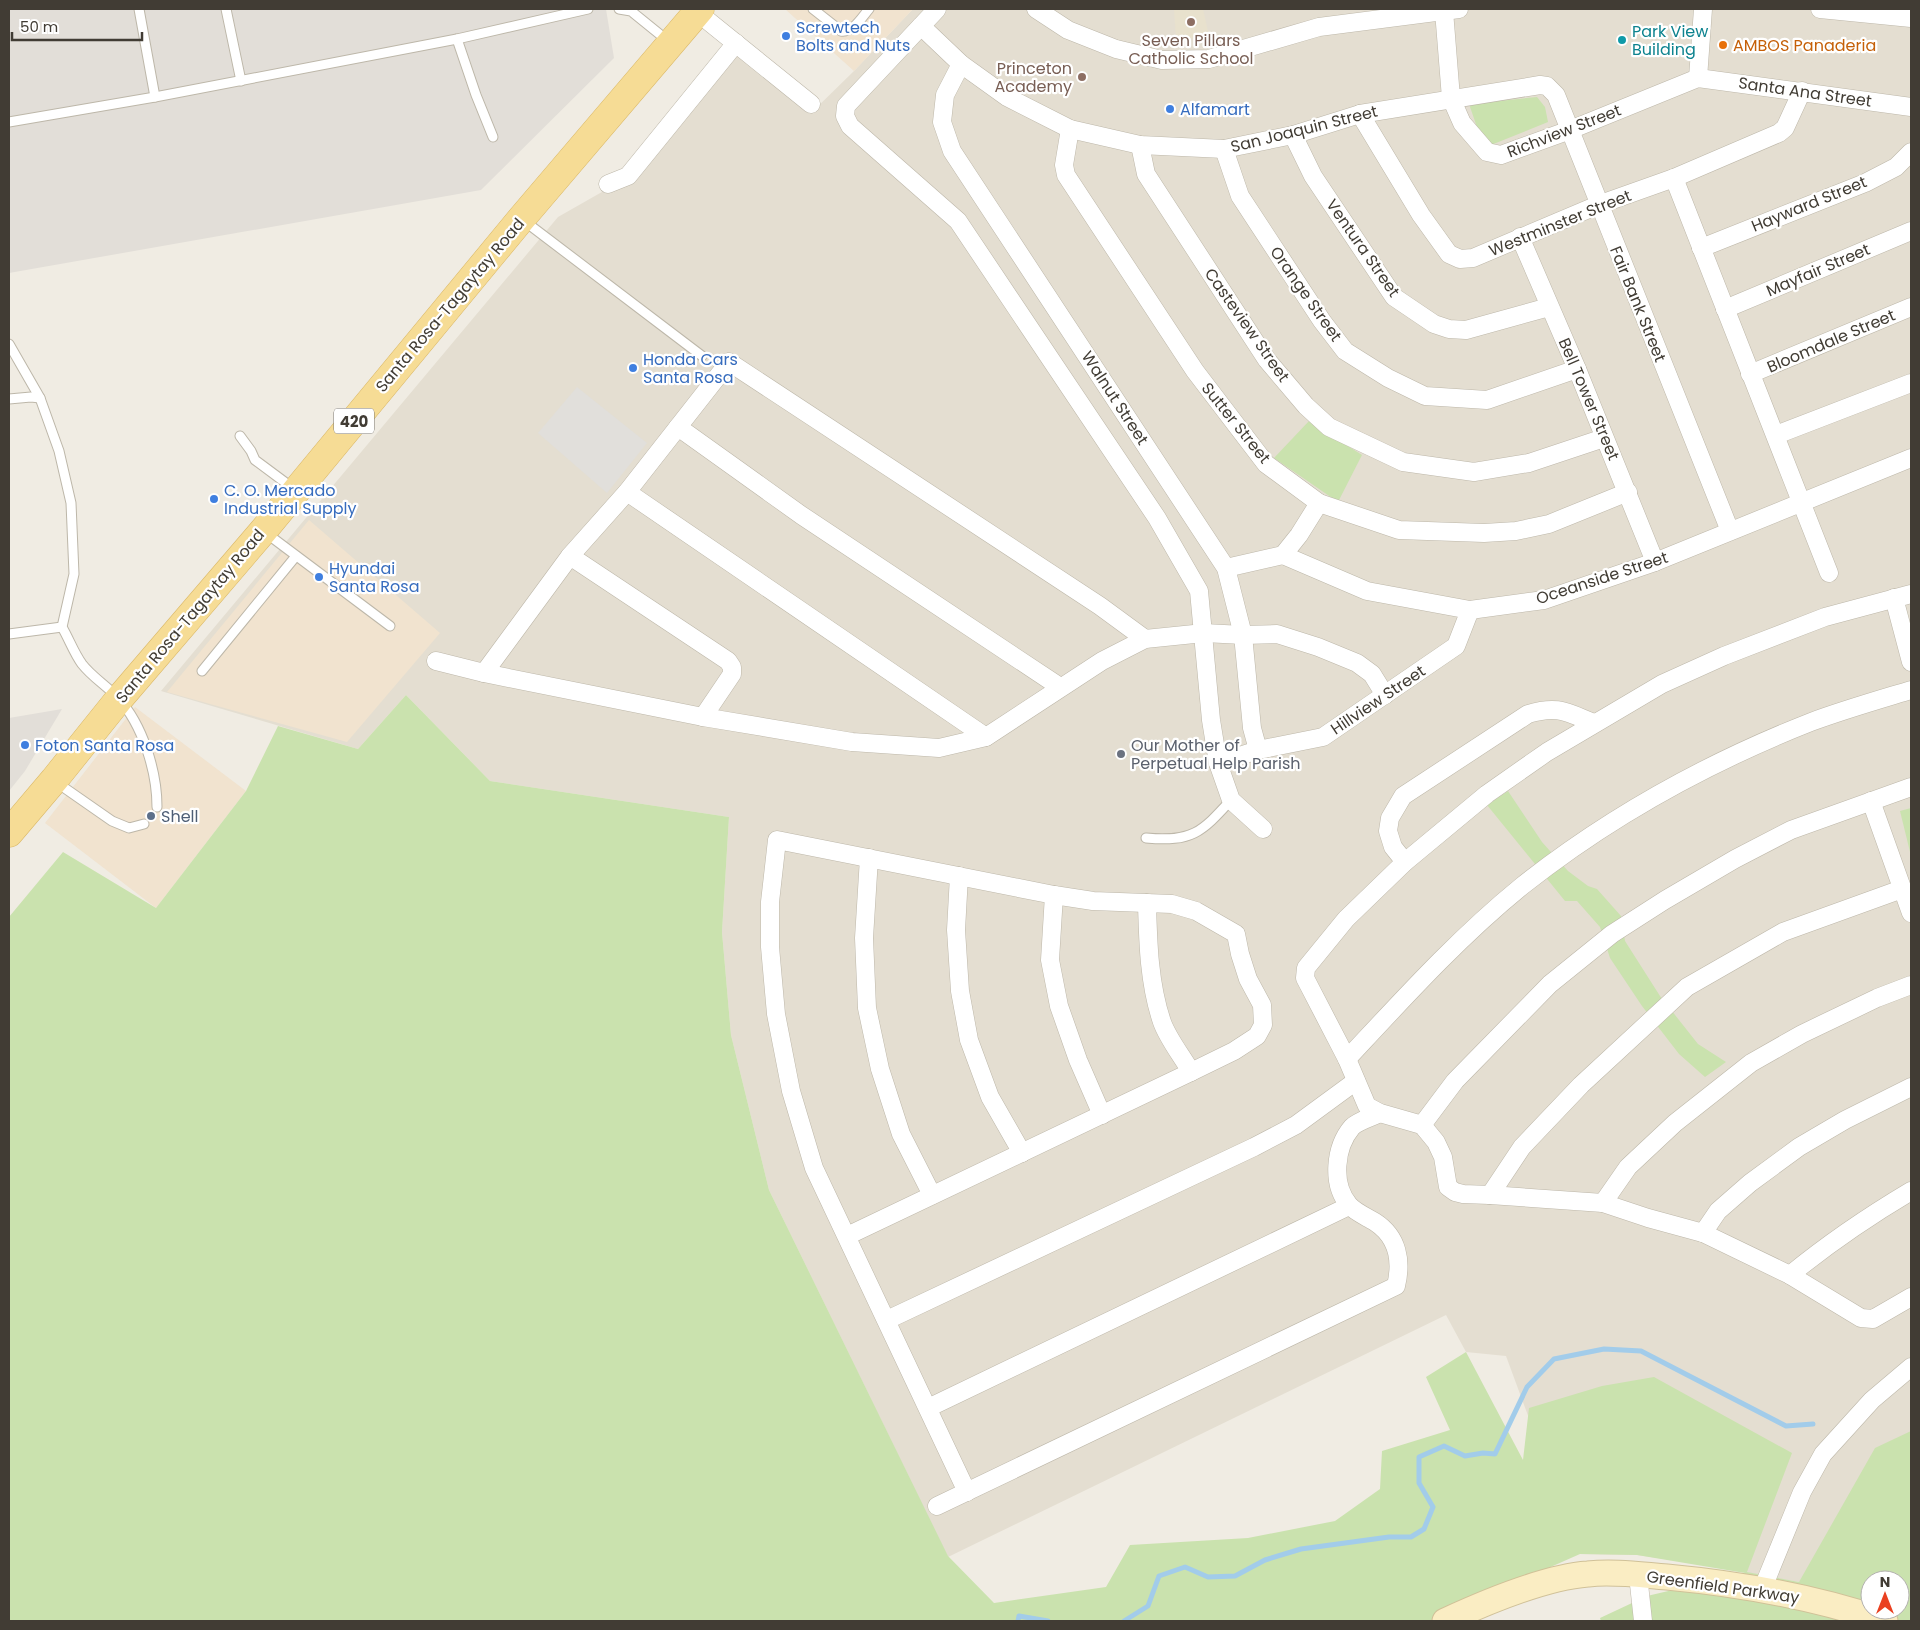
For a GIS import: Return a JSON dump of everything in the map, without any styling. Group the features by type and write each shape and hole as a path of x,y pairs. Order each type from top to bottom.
{"main road":[{"name":"Santa Rosa-Tagaytay Road","path":"9,833 119,699 263,531 521,219 698,11"},
{"name":"Greenfield Parkway","path":"1445,1621 1539,1584 1588,1574 1638,1575 1699,1580 1842,1606 1885,1621"}],"street":[{"path":"937,9 846,106 845,116 850,126 958,221 1156,518 1199,591 1211,720 1218,763 1231,800 1263,829"},
{"path":"1036,9 1068,30 1116,50 1162,60 1209,59 1319,27 1452,10"},
{"path":"1698,78 1703,9"},
{"path":"1820,9 1877,12 1911,18"},
{"name":"Richview Street","path":"1452,10 1451,98 1462,123 1486,152 1493,154 1501,155 1570,130 1698,78"},
{"path":"698,11 811,104"},
{"name":"San Joaquin Street","path":"921,26 961,64 1007,97 1070,129 1140,145 1224,149 1293,135 1360,114 1540,85"},
{"path":"608,184 628,176 736,43"},
{"name":"Walnut Street","path":"961,64 945,95 942,122 952,151 1226,568 1243,635 1252,728 1258,750"},
{"name":"Santa Ana Street","path":"1698,78 1911,107"},
{"name":"Fair Bank Street","path":"1540,85 1547,86 1556,95 1598,205 1730,531"},
{"name":"Westminster Street","path":"1360,114 1421,215 1449,254 1460,259 1473,258 1598,205 1674,178 1780,133 1785,128 1802,91"},
{"name":"Sutter Street","path":"1070,129 1064,165 1066,175 1195,371 1266,464 1319,503 1399,530 1484,533 1549,524 1628,492"},
{"name":"Ventura Street","path":"1293,135 1313,176 1394,297 1434,324 1449,329 1466,330 1549,307"},
{"name":"Casteview Street","path":"1140,145 1146,174 1267,360 1306,406 1329,427 1403,462 1474,472 1530,463 1604,438"},
{"name":"Orange Street","path":"1224,149 1240,196 1322,321 1345,351 1388,378 1424,396 1487,400 1577,369"},
{"name":"Hayward Street","path":"1701,248 1865,183 1896,166 1911,152"},
{"path":"1674,178 1829,573"},
{"name":"Mayfair Street","path":"1725,309 1911,231"},
{"name":"Bell Tower Street","path":"1520,237 1577,369 1655,562"},
{"name":"Bloomdale Street","path":"1750,374 1911,307"},
{"path":"484,673 570,556 627,492 729,362 1100,606 1145,639"},
{"path":"1776,435 1911,383"},
{"path":"678,427 801,515 1060,687"},
{"name":"Oceanside Street","path":"1282,555 1367,591 1470,610 1544,600 1655,562 1911,458"},
{"path":"627,492 986,737"},
{"path":"1226,568 1282,555 1319,503"},
{"path":"570,556 728,661 732,667 732,674 703,717"},
{"path":"1911,594 1825,617 1724,656 1662,684 1547,752 1487,794 1405,862 1346,919 1306,968 1305,978 1347,1059 1367,1106 1380,1114 1422,1125 1436,1142 1443,1157 1448,1187 1463,1194 1603,1203 1703,1233 1790,1275 1861,1318 1873,1319 1911,1297"},
{"path":"1894,598 1911,662"},
{"name":"Hillview Street","path":"1218,763 1258,750 1323,737 1456,646 1470,610"},
{"path":"436,661 484,673 703,717 852,742 939,748 986,737 1102,661 1145,639 1204,633 1277,634 1318,647 1357,663 1372,674 1385,695"},
{"path":"1347,1059 1467,934 1521,887 1575,847 1624,815 1712,766 1811,722 1911,690"},
{"path":"1405,862 1392,847 1388,832 1390,818 1404,796 1528,714 1546,709 1561,710 1594,723"},
{"path":"1422,1125 1455,1081 1550,984 1612,934 1673,895 1735,859 1791,830 1911,787"},
{"path":"1871,801 1911,913"},
{"path":"847,1236 1191,1072 1234,1051 1257,1036 1264,1025 1262,1005 1248,979 1236,934 1196,911 1172,904 1093,901 1054,895 777,840 770,902 770,947 776,1014 791,1091 814,1168 967,1492"},
{"path":"869,858 864,938 868,1008 880,1069 901,1134 932,1196"},
{"path":"959,876 956,930 960,991 968,1040 990,1097 1022,1153"},
{"path":"1490,1195 1522,1147 1581,1085 1688,987 1783,932 1902,889"},
{"path":"1054,895 1050,960 1059,1006 1078,1060 1102,1115"},
{"path":"1147,902 1148,944 1152,978 1163,1023 1191,1072"},
{"path":"1603,1203 1628,1167 1675,1123 1751,1063 1802,1034 1877,998 1911,985"},
{"path":"887,1320 1296,1125 1356,1081"},
{"path":"1703,1233 1718,1211 1743,1188 1799,1147 1845,1120 1911,1086"},
{"path":"937,1506 1396,1286 1400,1270 1399,1256 1389,1236 1380,1225 1349,1206 1337,1176 1338,1152 1353,1126 1380,1114"},
{"path":"1790,1275 1861,1221 1911,1191"},
{"path":"928,1408 1349,1206"},
{"path":"1762,1590 1802,1492 1823,1454 1872,1400 1911,1367"},
{"path":"1638,1575 1642,1621"}],"lane":[{"path":"139,9 155,97"},
{"path":"226,9 241,81"},
{"path":"9,122 155,97 458,39 588,9"},
{"path":"619,9 631,11 670,42"},
{"path":"813,9 841,31 847,32 851,30 869,9"},
{"path":"458,39 476,95 493,137"},
{"path":"521,219 702,356"},
{"path":"9,344 40,398 59,451 71,503 74,574 62,627 83,664 119,699 138,729 149,755 157,788 157,807"},
{"path":"9,399 40,398"},
{"path":"240,436 255,460 296,491"},
{"path":"263,531 390,626"},
{"path":"202,671 296,556"},
{"path":"9,634 62,627"},
{"path":"54,780 112,820 130,828 144,824"},
{"path":"1146,838 1176,840 1193,834 1211,822 1231,800"}],"shaded area":[{"path":"9,9 606,9 614,58 481,190 9,273"},
{"path":"785,9 913,9 854,71"},
{"path":"913,9 1911,9 1911,1464 1799,1582 1637,1555 1579,1554 1506,1356 1466,1352 1446,1315 948,1557 769,1190 731,1035 722,932 729,817 490,781 406,695 358,749 161,691 558,217 630,176 738,51 810,114"},
{"name":"Seven Pillars Catholic School","path":"1174,9 1203,9 1209,36 1176,40"},
{"path":"577,387 647,443 607,493 538,433"},
{"name":"Hyundai Santa Rosa","path":"309,520 440,633 347,742 167,692"},
{"path":"135,707 246,791 156,908 45,823"},
{"name":"Foton Santa Rosa","path":"62,709 25,771 9,791 9,718"}],"green space":[{"path":"1537,97 1545,107 1548,122 1491,145 1479,133 1469,104"},
{"path":"1309,421 1362,455 1338,502 1274,458"},
{"path":"406,695 490,781 729,817 722,932 731,1035 769,1190 948,1556 994,1603 1106,1587 1130,1545 1248,1538 1335,1521 1380,1489 1382,1451 1450,1430 1426,1377 1466,1352 1523,1460 1529,1408 1602,1386 1654,1377 1792,1453 1747,1572 1799,1582 1875,1448 1911,1431 1911,1621 1601,1621 1600,1618 1647,1596 1745,1573 1637,1555 1580,1554 1429,1621 9,1621 9,917 63,852 156,908 246,791 278,726 358,749"},
{"path":"1508,791 1542,842 1568,871 1588,886 1597,889 1621,916 1625,941 1660,996 1698,1044 1726,1062 1705,1077 1679,1054 1642,1006 1610,958 1600,927 1577,901 1565,901 1487,805"},
{"path":"1911,808 1911,856 1900,811"}],"waterway":[{"path":"1124,1621 1148,1606 1159,1576 1185,1567 1208,1577 1235,1576 1265,1560 1301,1549 1389,1537 1411,1537 1424,1529 1433,1507 1419,1483 1419,1457 1444,1446 1465,1456 1483,1453 1495,1454 1527,1387 1554,1359 1604,1349 1641,1351 1786,1426 1813,1424"},
{"path":"1018,1621 1019,1616 1048,1621"}],"place":[{"name":"Seven Pillars Catholic School","path":"1191,22"},
{"name":"Screwtech Bolts and Nuts","path":"786,36"},
{"name":"Park View Building","path":"1622,40"},
{"name":"AMBOS Panaderia","path":"1723,45"},
{"name":"Princeton Academy","path":"1082,77"},
{"name":"Alfamart","path":"1170,109"},
{"name":"Honda Cars Santa Rosa","path":"633,368"},
{"name":"C. O. Mercado Industrial Supply","path":"214,499"},
{"name":"Hyundai Santa Rosa","path":"319,577"},
{"name":"Foton Santa Rosa","path":"25,745"},
{"name":"Our Mother of Perpetual Help Parish","path":"1121,754"},
{"name":"Shell","path":"151,816"}]}
